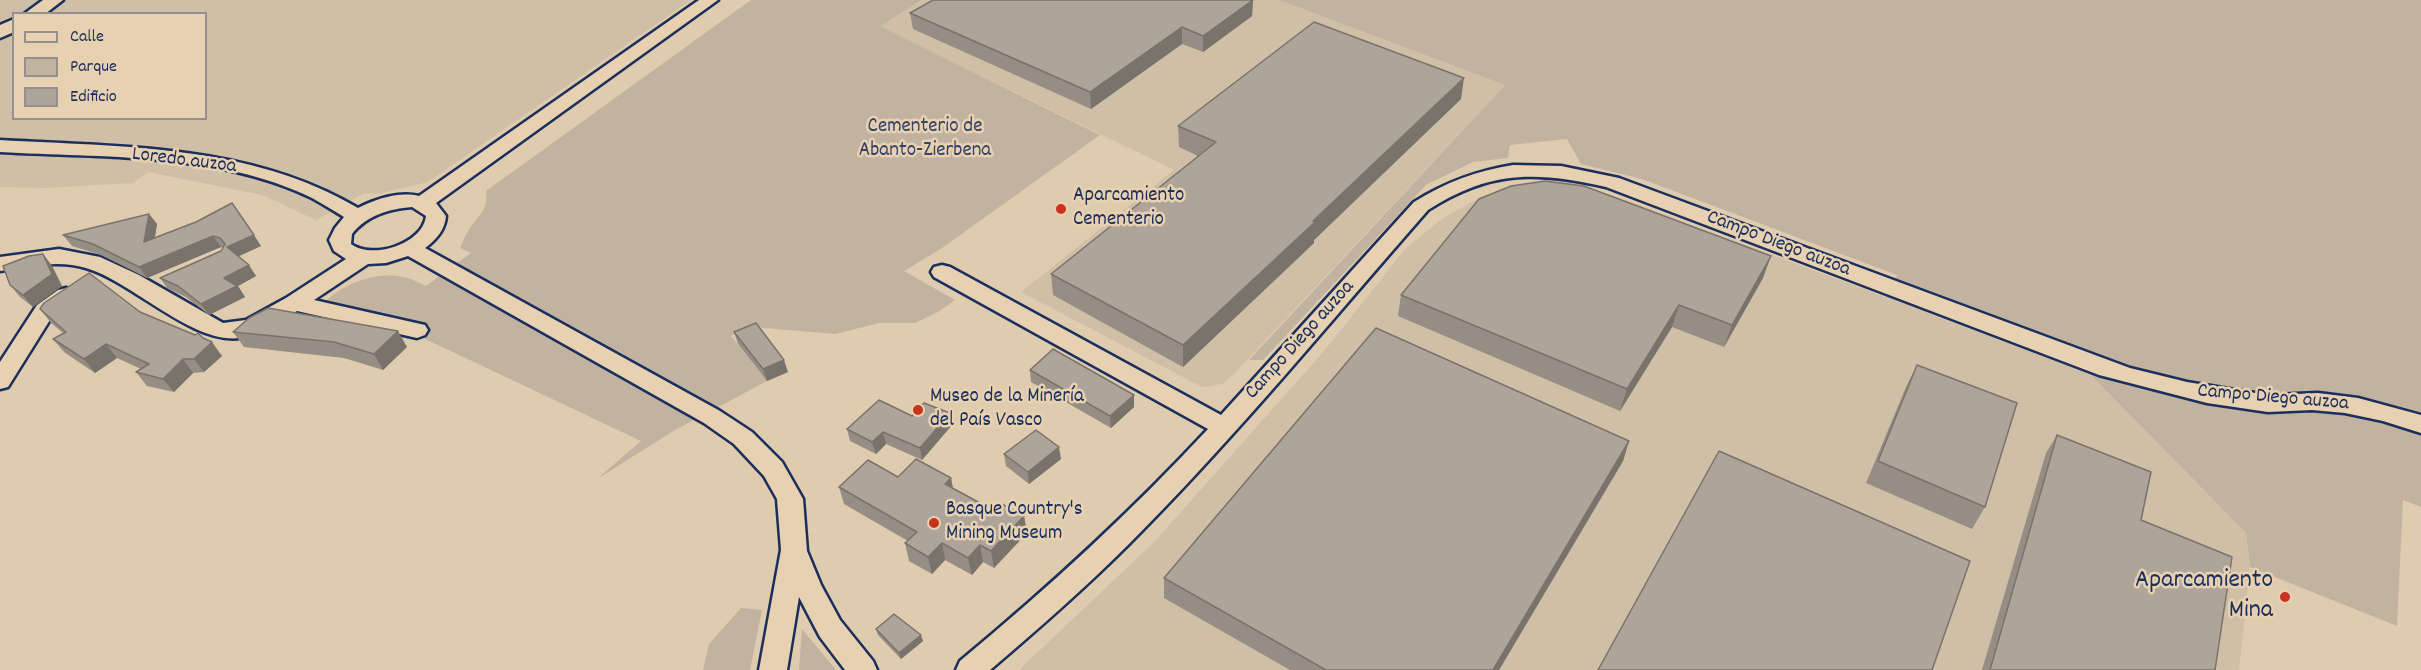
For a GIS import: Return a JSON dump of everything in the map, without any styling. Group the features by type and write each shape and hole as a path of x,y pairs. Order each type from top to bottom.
{"street":[{"path":"35,12 55,0"},
{"path":"423,203 710,0"},
{"name":"Loredo auzoa","path":"0,146 214,162 291,181 334,200 358,217"},
{"name":"Campo Diego auzoa","path":"970,670 1105,550 1224,427 1421,207 1438,194 1460,183 1492,173 1548,170 1586,176 1639,191 1884,286 2107,369 2152,383 2227,398 2271,403 2319,402 2355,406 2390,413 2421,423"},
{"path":"391,203 423,203 432,207 436,214 436,222 422,240 410,248 386,256 363,258 343,250 340,242 341,234 358,217 391,203"},
{"path":"410,248 712,417 744,438 773,469 789,499 794,550 813,602 839,645 863,670"},
{"path":"0,264 59,256 92,262 109,269 221,331 240,330 254,325 294,303 363,258"},
{"path":"0,381 45,310 77,287 109,269"},
{"path":"942,272 1224,427"},
{"path":"145,289 166,279"},
{"path":"294,303 417,330"},
{"path":"773,670 794,550"}],"shaded area":[{"path":"0,0 691,0 428,182 378,194 365,193 316,220 262,195 148,172 133,183 43,188 0,187"},
{"path":"922,0 1279,0 1505,85 1232,376 1222,384 1202,387 1021,292 1174,170 879,26"},
{"path":"1568,182 1614,196 2089,373 2246,533 2250,567 2239,670 1019,670 1155,541 1325,350 1405,249 1443,218 1485,195 1528,186"}],"green space":[{"name":"Cementerio de Abanto-Zierbena","path":"751,0 922,0 880,26 1100,135 942,248 904,271 955,300 938,312 915,323 879,323 835,334 752,327 731,336 767,381 675,430 597,479 641,441 419,336 323,304 339,290 349,285 382,276 412,279 426,286 471,253 460,248 484,208 486,191"},
{"path":"1279,0 2421,0 2421,507 2403,500 2397,626 2250,567 2246,533 2089,373 1886,297 1897,275 1642,179 1581,164 1567,139 1510,145 1508,158 1473,162 1426,185 1263,360 1249,360 1505,85"},
{"path":"741,608 762,610 750,670 703,670 709,644"},
{"path":"802,629 836,670 799,670"}],"building":[{"path":"933,0 1253,0 1203,36 1182,27 1090,92 910,13"},
{"path":"1314,22 1464,78 1183,345 1051,274 1216,142 1178,126"},
{"path":"1545,181 1584,186 1771,256 1732,325 1679,305 1627,389 1401,295 1479,199 1511,186"},
{"path":"232,203 254,235 227,247 249,265 224,278 237,286 201,304 178,286 160,278 221,251 225,244 220,238 213,236 139,267 93,244 63,235 149,214 144,242 196,222"},
{"path":"43,254 52,274 23,295 10,285 3,266 29,256"},
{"path":"89,273 140,312 195,335 198,333 212,342 194,359 183,359 163,379 136,372 149,364 106,344 84,359 53,339 66,332 40,309 44,303"},
{"path":"268,308 398,331 374,354 334,342 233,332 249,318"},
{"path":"756,323 784,360 763,369 734,332"},
{"path":"1376,328 1629,441 1493,670 1326,670 1164,578"},
{"path":"1053,349 1134,395 1110,416 1030,370"},
{"path":"1917,365 2017,403 1985,507 1878,461"},
{"path":"879,400 912,416 924,403 950,413 920,448 883,432 872,442 847,429"},
{"path":"1036,430 1059,447 1028,472 1004,454"},
{"path":"2057,435 2151,472 2141,520 2232,557 2215,670 1990,670"},
{"path":"1719,451 1970,561 1932,670 1598,670"},
{"name":"Basque Country's Mining Museum","path":"916,459 951,478 945,484 993,510 1000,503 1024,516 991,551 980,545 968,558 942,543 928,557 905,543 917,532 839,487 868,460 898,477"},
{"path":"894,614 921,635 899,653 876,629"}],"place":[{"name":"Aparcamiento Cementerio","path":"1061,209"},
{"name":"Museo de la Minería del País Vasco","path":"918,410"},
{"name":"Basque Country's Mining Museum","path":"934,523"},
{"name":"Aparcamiento Mina","path":"2285,597"}]}
